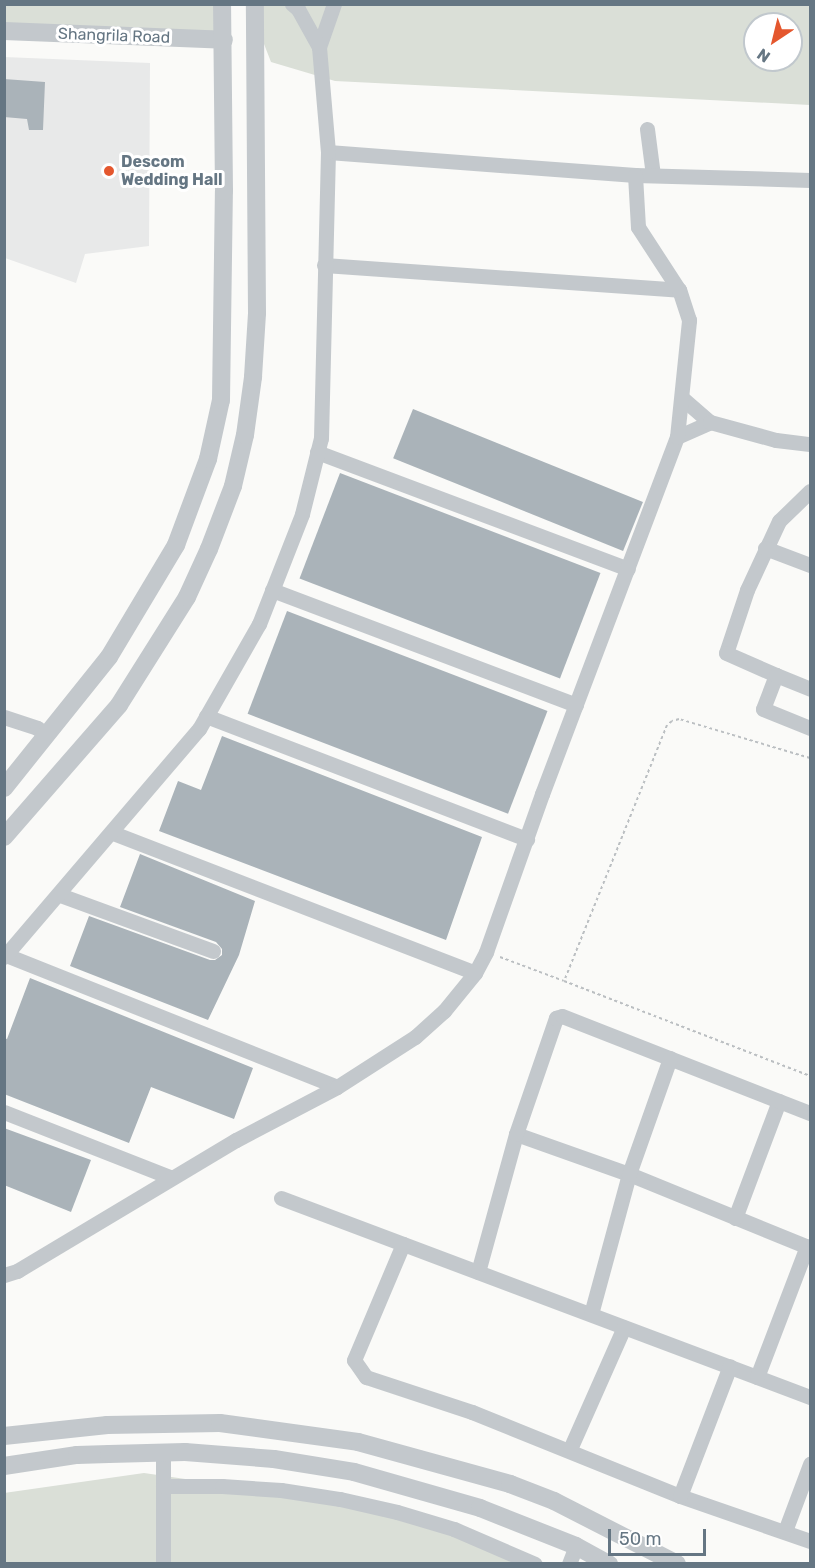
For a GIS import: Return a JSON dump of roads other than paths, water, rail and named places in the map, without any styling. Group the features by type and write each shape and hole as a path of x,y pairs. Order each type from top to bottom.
{"street":[{"path":"4,788 109,657 176,544 208,459 221,400 224,40 222,4"},
{"path":"4,837 119,705 187,597 209,549 233,486 245,435 254,377 257,313 255,4"},
{"path":"292,4 298,9 319,47 328,152 321,438 302,514 259,624 199,729 60,895 5,956 337,1087"},
{"path":"319,47 334,4"},
{"name":"Shangrila Road","path":"4,31 224,40"},
{"path":"647,129 653,175"},
{"path":"328,152 635,175 810,180"},
{"path":"9,1271 337,1087 415,1037 444,1011 475,973 486,952 678,436 689,320 679,290 638,226 635,175"},
{"path":"324,265 679,290"},
{"path":"682,398 710,422 776,440 810,444"},
{"path":"678,436 710,422"},
{"path":"317,452 628,569"},
{"path":"810,491 779,521 765,549 726,653 810,689"},
{"path":"765,549 810,565"},
{"path":"272,590 576,705"},
{"path":"776,675 763,709 810,728"},
{"path":"206,716 527,839"},
{"path":"4,717 37,728 47,735"},
{"path":"113,832 475,973"},
{"path":"60,895 213,951"},
{"path":"478,1272 516,1134 556,1018 562,1016 810,1113"},
{"path":"591,1314 629,1174 670,1058"},
{"path":"735,1218 779,1101"},
{"path":"4,1112 172,1178"},
{"path":"516,1134 629,1174 809,1247 757,1377"},
{"path":"281,1198 810,1397"},
{"path":"403,1244 354,1360 366,1377 472,1412 570,1449 680,1496 810,1541"},
{"path":"570,1449 624,1327"},
{"path":"680,1496 730,1366"},
{"path":"4,1436 107,1425 220,1423 358,1442 510,1484 554,1501 677,1563"},
{"path":"107,1425 109,1454"},
{"path":"163,1453 163,1563"},
{"path":"4,1466 77,1455 109,1454 163,1453 274,1459 354,1472 501,1516 576,1546 609,1563"},
{"path":"785,1531 810,1464"},
{"path":"501,1516 510,1484"},
{"path":"163,1486 269,1489 340,1499 398,1512 454,1530 535,1563"},
{"path":"569,1563 576,1546"}],"place":[{"name":"Descom Wedding Hall","path":"109,171"}]}
